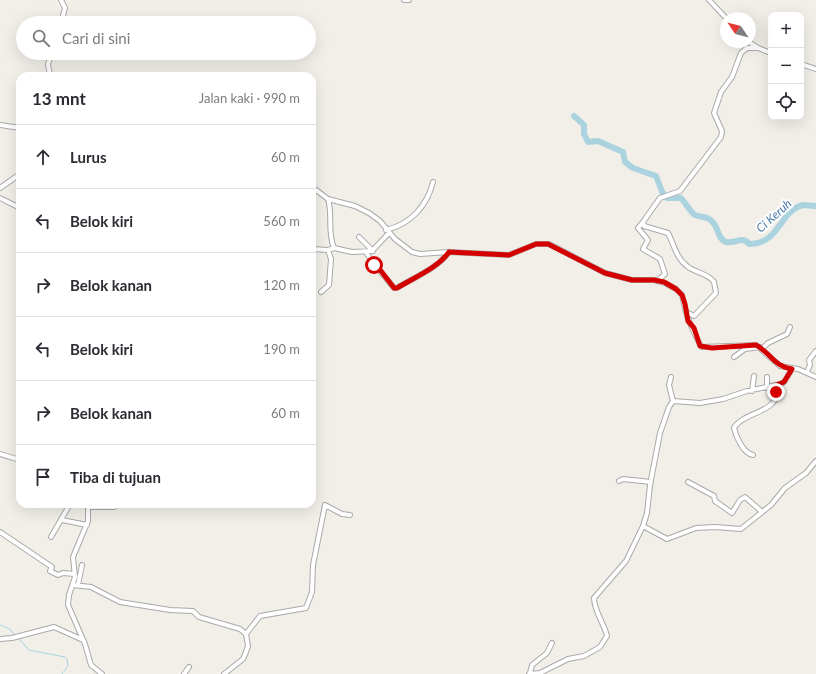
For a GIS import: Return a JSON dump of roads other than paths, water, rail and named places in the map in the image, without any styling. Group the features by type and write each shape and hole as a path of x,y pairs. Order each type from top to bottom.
{"street":[{"path":"61,0 65,8 63,16"},
{"path":"404,0 409,0"},
{"path":"709,0 720,12"},
{"path":"657,281 665,274 660,259 643,249 648,240 638,228 660,198 680,191 721,137 722,131 714,113 721,92 732,77 741,53 747,48 758,48 768,52"},
{"path":"49,60 48,64 49,72"},
{"path":"804,65 816,69"},
{"path":"0,125 16,127"},
{"path":"0,188 16,177"},
{"path":"316,249 328,250 334,248 352,252 373,251 388,232 403,224 419,211 427,199 432,182"},
{"path":"316,190 328,199 341,201 361,208 380,221 388,232 415,252 509,255 536,244 548,244 605,273 632,280 664,282 676,289 682,295 688,321 694,328 699,344 702,347 752,345 761,348 775,363 784,368 807,372 816,377"},
{"path":"0,198 16,206"},
{"path":"328,199 330,206 330,233 334,248"},
{"path":"643,222 644,226 668,233 676,252 687,266 706,275 714,282 716,293 697,314 694,316 686,312"},
{"path":"359,237 373,251"},
{"path":"321,292 329,285 331,259 328,250"},
{"path":"366,252 375,267 381,271 394,288 397,288 434,266 445,258 449,252"},
{"path":"734,357 745,349 761,348 787,334 790,327"},
{"path":"807,372 810,365 809,360 816,351"},
{"path":"673,401 700,403 767,388 784,382 792,369"},
{"path":"752,391 754,376"},
{"path":"552,643 547,653 532,665 530,674 540,673 568,659 584,656 596,650 605,642 607,636 605,627 594,605 594,598 626,561 648,513 651,482 660,433 669,407 673,401 669,385 671,377"},
{"path":"767,377 767,388"},
{"path":"753,455 745,450 736,436 734,428 740,421 771,404 776,398 774,386"},
{"path":"0,454 16,459"},
{"path":"643,526 668,539 688,530 700,528 741,529 747,526 761,511 771,505 785,488 806,472 816,460"},
{"path":"619,481 623,479 651,482"},
{"path":"688,482 714,496 715,501 732,513 740,500 745,497 761,511"},
{"path":"224,674 243,659 248,646 246,634 260,616 306,608 312,592 313,565 325,505 342,514 350,515"},
{"path":"51,537 68,508"},
{"path":"88,508 87,525 73,557 73,585 69,595 68,605 77,621 91,665 102,674"},
{"path":"62,520 87,525"},
{"path":"0,532 52,567 50,571 54,574 74,574"},
{"path":"78,585 82,565"},
{"path":"73,585 91,587 120,602 170,610 192,611 199,617 230,625 246,634"},
{"path":"0,639 12,638 54,627 83,640"},
{"path":"184,674 189,667"}],"waterway":[{"name":"Ci Keruh","path":"574,116 584,125 584,134 588,142 598,141 623,152 625,162 633,168 656,176 663,194 667,198 681,198 693,214 712,221 723,241 732,242 744,240 749,244 759,243 767,239 795,208 803,205 816,206"},
{"path":"0,625 10,629 15,636"},
{"path":"18,638 29,650 65,657 67,659 68,666 62,674"}]}
